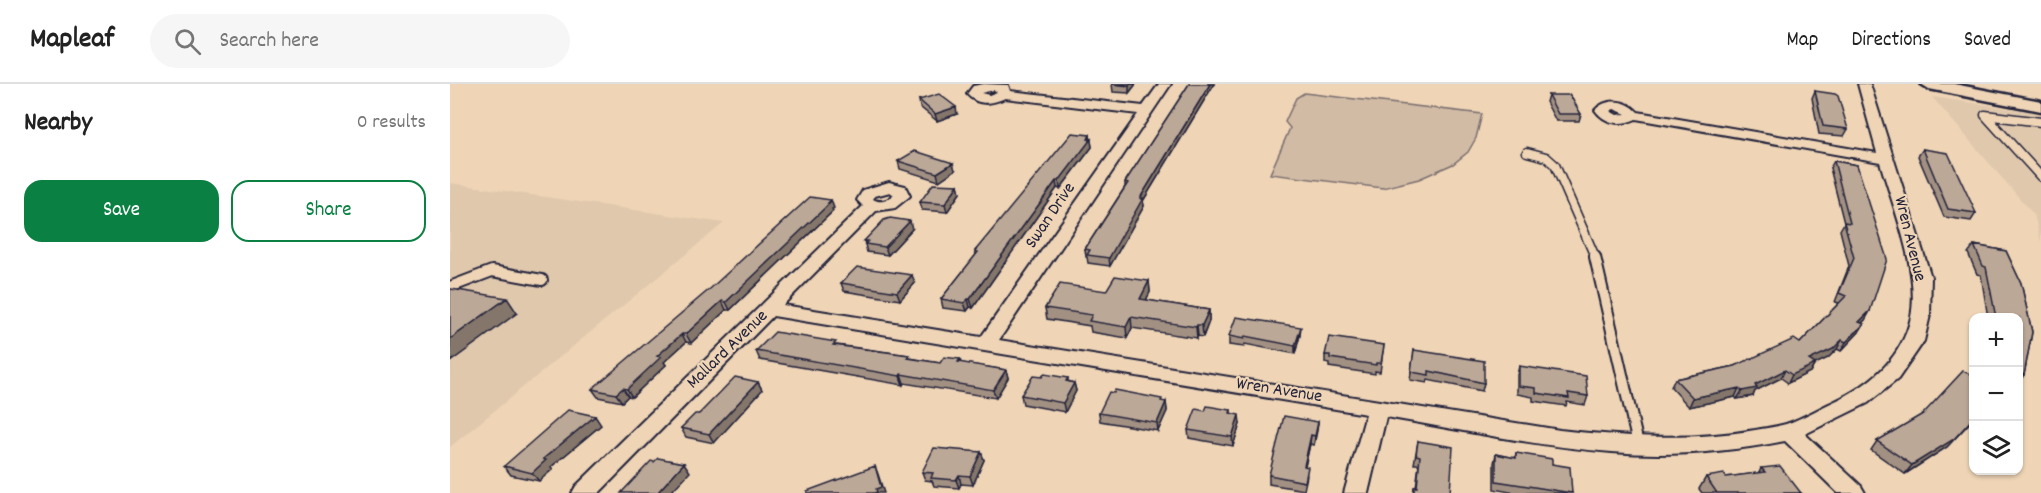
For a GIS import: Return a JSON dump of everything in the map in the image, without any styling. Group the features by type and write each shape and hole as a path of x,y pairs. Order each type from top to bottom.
{"street":[{"name":"Swan Drive","path":"987,343 1165,84"},
{"name":"Wren Avenue","path":"770,309 1560,438 1638,444 1692,445 1740,441 1789,432 1861,399 1891,374 1914,341 1921,315 1922,277 1864,84"},
{"path":"1929,84 2041,106"},
{"path":"1003,94 1147,111"},
{"path":"1634,115 1886,159"},
{"name":"Mallard Avenue","path":"584,493 872,206"},
{"path":"1356,493 1378,408"},
{"path":"1789,432 1853,493"}],"lane":[{"path":"2041,122 1985,115 2041,177"},
{"path":"1527,152 1546,157 1555,165 1593,249 1638,444"},
{"path":"450,287 492,271 542,280"}],"shaded area":[{"path":"1304,93 1482,114 1476,138 1468,152 1453,164 1419,179 1383,188 1270,174 1290,128 1285,122 1296,98"},
{"path":"1932,97 2041,113 2041,242 2034,215"},
{"path":"450,183 724,223 450,447"}],"building":[{"path":"1189,84 1210,84 1140,198 1143,198 1109,258 1087,255 1090,250 1085,249 1128,183 1125,182"},
{"path":"1815,91 1838,96 1848,129 1823,126"},
{"path":"939,94 956,107 935,114 919,100"},
{"path":"1548,95 1570,95 1581,114 1558,114"},
{"path":"1072,133 1090,135 1088,139 1091,139 1059,181 1056,181 970,299 964,303 941,299 978,252 975,251"},
{"path":"1923,149 1948,153 1976,213 1948,209"},
{"path":"915,151 953,163 937,173 898,161"},
{"path":"1834,161 1857,165 1887,259 1870,311 1859,322 1864,324 1846,342 1842,340 1833,349 1809,360 1815,364 1792,375 1785,370 1755,385 1757,388 1742,391 1739,388 1693,398 1675,379 1735,366 1794,339 1800,343 1846,296 1839,293 1854,258 1844,222 1850,223"},
{"path":"933,184 958,185 945,204 920,202"},
{"path":"810,197 831,200 726,302 722,301 686,334 682,334 657,356 661,357 627,389 623,388 616,394 592,389 711,288"},
{"path":"890,218 910,221 885,247 865,244 868,241 864,241 884,220"},
{"path":"1974,245 2006,251 2021,283 2032,332 2024,375 2023,313 1995,313 1986,267 1983,266"},
{"path":"857,267 912,275 897,292 841,283"},
{"path":"1115,276 1149,281 1140,299 1209,310 1202,325 1196,327 1131,317 1126,327 1089,321 1092,315 1045,308 1060,284 1106,291"},
{"path":"451,289 507,298 450,339"},
{"path":"1236,317 1301,327 1295,346 1245,336 1244,339 1229,336"},
{"path":"775,332 836,342 833,345 909,355 907,358 940,363 944,357 960,359 958,362 1006,370 993,390 756,351"},
{"path":"1329,337 1384,345 1381,363 1376,363 1376,365 1330,358 1330,355 1325,355"},
{"path":"1414,350 1484,361 1484,383 1429,371 1429,375 1411,372"},
{"path":"1519,366 1586,376 1588,396 1568,393 1569,398 1536,393 1536,388 1519,386"},
{"path":"1963,371 1969,374 1969,422 1954,439 1912,465 1877,441 1923,414"},
{"path":"1044,374 1068,378 1066,381 1074,383 1063,403 1021,395 1033,376 1042,377"},
{"path":"735,377 758,382 709,434 681,428 695,414 699,414"},
{"path":"1115,390 1162,399 1161,401 1166,402 1157,423 1099,413 1109,392 1114,393"},
{"path":"1207,406 1231,410 1230,413 1239,415 1232,437 1188,430 1196,409 1205,411"},
{"path":"568,410 595,416 543,459 546,460 532,473 504,466"},
{"path":"1284,416 1318,422 1315,436 1311,435 1304,466 1308,467 1305,482 1269,475"},
{"path":"1418,441 1453,447 1450,493 1414,493 1414,487 1417,487 1420,456 1416,455"},
{"path":"934,448 981,452 970,476 959,475 956,480 931,478 933,473 922,472"},
{"path":"1516,453 1552,459 1552,464 1570,467 1572,493 1496,481 1496,454 1516,458"},
{"path":"658,458 684,463 657,493 621,493 651,461 654,462"},
{"path":"875,466 881,487 876,489 877,492 807,493 807,491"},
{"path":"1780,466 1801,493 1717,493 1706,477 1765,472 1761,468"}]}
